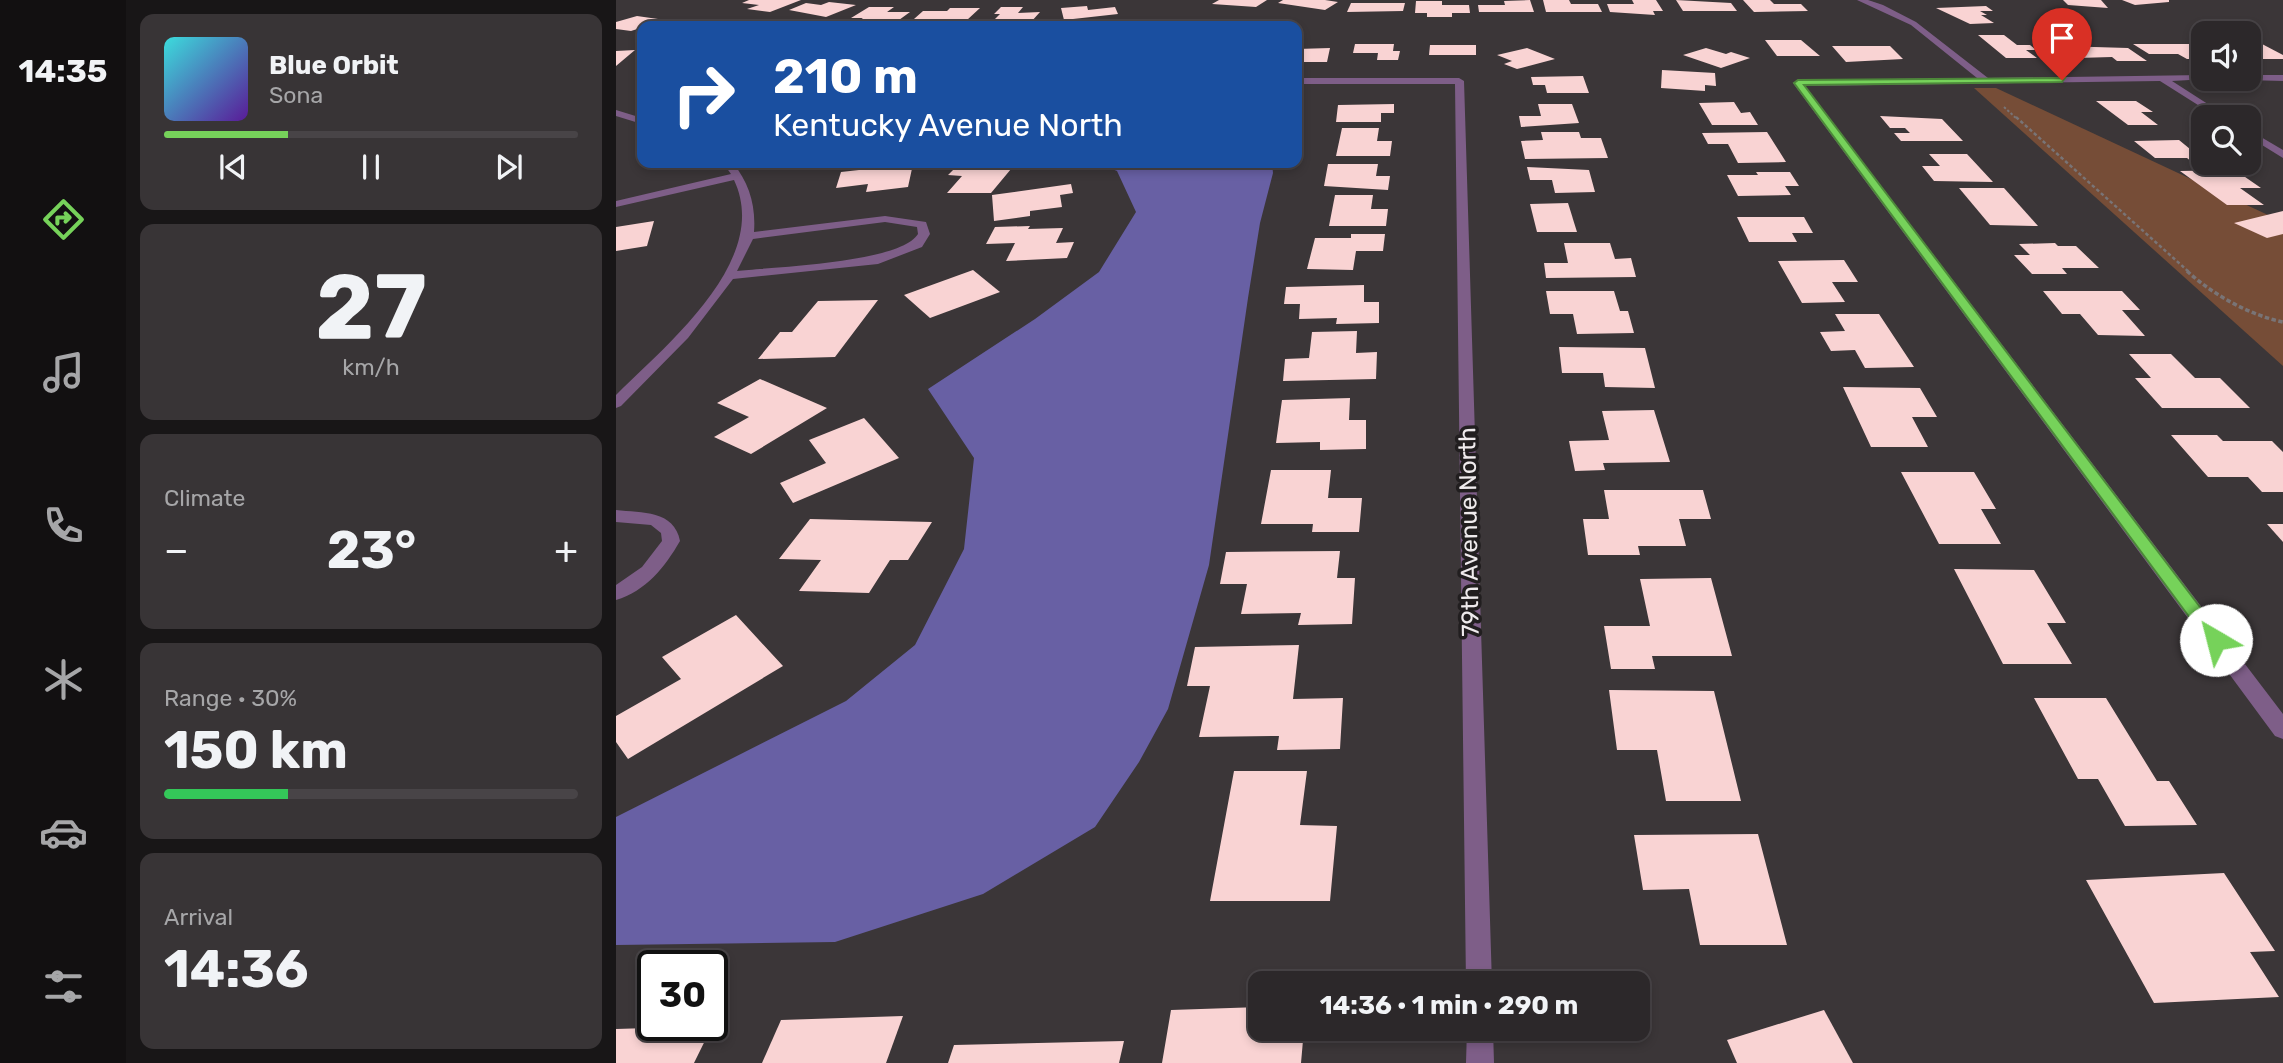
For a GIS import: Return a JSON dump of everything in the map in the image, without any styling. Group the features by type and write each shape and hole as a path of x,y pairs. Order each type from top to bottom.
{"street":[{"path":"1860,0 1904,16 1920,25 1986,81"},
{"path":"2191,78 1798,83 2283,730"},
{"path":"2261,78 2283,78"},
{"path":"2162,79 2204,105"},
{"name":"79th Avenue North","path":"1302,81 1459,81 1479,971"},
{"path":"616,113 637,119"},
{"path":"2261,141 2283,155"},
{"path":"616,403 678,339 716,296 729,276 748,236 749,213 746,191 732,168"},
{"path":"616,204 738,176"},
{"path":"729,276 878,260 918,244 924,234 922,224 885,219 748,236"},
{"path":"616,516 655,520 669,530 671,541 661,560 642,578 616,593"},
{"path":"1480,1041 1480,1063"}],"path":[{"path":"1986,81 1983,88 2205,287 2268,319 2283,322"}],"shaded area":[{"path":"1974,88 1996,88 2283,222 2283,366"},
{"path":"1110,168 1272,168 1273,173 1260,223 1209,565 1168,709 1139,762 1095,827 983,894 835,942 616,945 616,817 846,701 915,645 964,549 974,458 928,389 1035,319 1099,272 1136,212 1117,171"}],"building":[{"path":"749,0 801,0 770,12 747,9 759,5 742,3"},
{"path":"1219,0 1267,0 1256,7 1212,4"},
{"path":"1283,0 1338,2 1325,10 1278,3"},
{"path":"1530,0 1534,12 1479,12 1478,5 1505,5 1504,1"},
{"path":"1543,0 1598,4 1602,12 1546,12"},
{"path":"1632,0 1656,0 1663,11 1653,11 1655,15 1610,12 1607,4 1634,4"},
{"path":"1676,0 1731,3 1737,11 1683,11"},
{"path":"1743,0 1801,4 1808,11 1754,12"},
{"path":"2063,0 2101,0 2108,8 2068,5"},
{"path":"2122,0 2169,0 2169,2 2135,5"},
{"path":"1416,1 1469,5 1470,13 1452,13 1452,17 1427,17 1427,13 1415,13"},
{"path":"829,2 856,5 826,17 789,10 806,3 821,5"},
{"path":"1351,3 1405,3 1403,11 1347,12"},
{"path":"1087,6 1088,10 1115,7 1118,14 1064,20 1061,8"},
{"path":"1986,6 1993,11 1980,11 1987,15 1981,15 1994,23 1970,24 1936,8"},
{"path":"869,7 894,7 887,12 910,12 899,20 858,21 863,18 851,18"},
{"path":"1001,7 1023,7 1018,13 1040,12 1032,21 993,21 1000,14 994,14"},
{"path":"950,8 980,8 967,20 914,19 923,11 947,11"},
{"path":"637,16 665,20 637,21 637,29 631,31 616,29 616,22"},
{"path":"1978,35 2004,35 2017,45 2030,45 2036,50 2026,50 2037,58 2006,58"},
{"path":"1765,40 1801,40 1820,56 1777,56"},
{"path":"1355,44 1394,44 1393,51 1400,51 1398,60 1377,60 1378,53 1353,53"},
{"path":"2133,44 2191,45 2191,59 2178,54 2149,54"},
{"path":"2261,44 2283,55 2283,59 2261,59"},
{"path":"1430,45 1476,45 1476,55 1429,55"},
{"path":"1832,46 1890,46 1903,59 1846,62"},
{"path":"2060,46 2128,48 2147,61 2117,61 2112,57 2077,58"},
{"path":"1330,48 1327,62 1302,62 1302,49"},
{"path":"1527,48 1555,59 1517,69 1504,64 1512,61 1497,55"},
{"path":"1706,48 1750,58 1721,68 1683,55"},
{"path":"635,50 616,66 616,51"},
{"path":"1662,70 1715,73 1716,86 1705,85 1705,91 1661,88"},
{"path":"1583,76 1589,93 1547,93 1545,85 1533,85 1531,77"},
{"path":"2096,101 2136,101 2153,112 2141,112 2158,125 2128,125"},
{"path":"1734,102 1741,113 1750,112 1758,125 1712,125 1699,103"},
{"path":"1394,104 1394,113 1381,113 1381,122 1336,122 1338,105"},
{"path":"1538,104 1572,104 1579,123 1521,127 1519,116 1541,116"},
{"path":"1880,116 1942,119 1963,141 1901,141 1894,133 1910,133 1905,128 1890,128"},
{"path":"1342,128 1379,128 1377,141 1392,141 1390,156 1336,156"},
{"path":"1541,132 1579,132 1581,138 1601,138 1608,158 1525,159 1521,141 1543,140"},
{"path":"1767,132 1786,162 1738,163 1728,144 1708,144 1702,133"},
{"path":"2179,140 2191,149 2191,161 2187,158 2155,158 2134,141"},
{"path":"1929,154 1967,154 1993,182 1934,181 1922,166 1940,166"},
{"path":"1328,164 1378,164 1376,176 1390,176 1388,190 1324,186"},
{"path":"1527,167 1589,170 1595,192 1555,193 1552,180 1530,180"},
{"path":"912,168 908,187 866,192 868,184 836,188 841,172"},
{"path":"955,168 1012,168 991,193 947,193 962,176 948,175"},
{"path":"2180,171 2191,171 2191,175 2242,175 2261,188 2240,188 2264,205 2227,205"},
{"path":"1756,172 1790,172 1799,186 1785,186 1791,195 1738,196 1727,175 1758,175"},
{"path":"1071,184 1073,193 1060,195 1062,207 1030,211 1030,216 994,221 992,195"},
{"path":"1959,188 2004,188 2038,226 1990,225"},
{"path":"1335,195 1373,195 1371,209 1388,209 1386,226 1329,226"},
{"path":"1568,203 1577,232 1537,232 1530,204"},
{"path":"2283,211 2283,234 2267,238 2234,223"},
{"path":"1737,217 1804,217 1813,233 1792,233 1797,242 1749,242"},
{"path":"654,221 647,246 616,251 616,227"},
{"path":"1030,226 1028,229 1063,228 1056,243 1074,242 1067,258 1006,261 1015,243 986,244 995,227"},
{"path":"1351,234 1385,234 1383,251 1356,251 1353,270 1307,269 1315,238 1351,238"},
{"path":"1564,243 1610,243 1615,259 1631,258 1636,277 1546,278 1544,263 1568,263"},
{"path":"2055,243 2058,246 2076,246 2099,268 2062,268 2067,274 2032,274 2014,255 2030,255 2019,244"},
{"path":"1844,260 1858,282 1832,282 1845,302 1802,303 1778,261"},
{"path":"973,270 1000,292 930,318 904,295"},
{"path":"1364,285 1364,302 1379,302 1379,323 1336,324 1337,318 1299,319 1300,304 1284,304 1286,287"},
{"path":"1546,291 1614,291 1620,311 1628,311 1634,333 1577,334 1573,314 1550,314"},
{"path":"2043,291 2122,291 2140,310 2122,310 2145,336 2098,335 2080,314 2062,314"},
{"path":"878,300 835,357 758,359 780,332 792,332 818,301"},
{"path":"1835,314 1879,314 1914,367 1865,368 1855,350 1831,351 1820,332 1845,331"},
{"path":"1357,331 1356,353 1377,352 1376,379 1283,381 1285,359 1309,358 1312,332"},
{"path":"1559,347 1645,348 1655,388 1605,387 1603,373 1562,373"},
{"path":"2129,354 2171,354 2195,378 2220,378 2250,408 2162,408 2135,378 2151,378"},
{"path":"760,379 827,408 751,454 714,437 749,417 717,403"},
{"path":"1843,387 1920,388 1937,417 1912,417 1928,447 1871,447"},
{"path":"1350,398 1349,420 1366,420 1366,449 1320,450 1320,442 1276,443 1282,400"},
{"path":"1654,410 1670,462 1603,463 1605,470 1575,471 1569,441 1609,440 1602,411"},
{"path":"864,418 899,458 793,503 780,483 826,463 809,440"},
{"path":"2171,435 2217,435 2223,441 2272,441 2283,452 2283,492 2262,492 2248,477 2208,477"},
{"path":"1271,470 1331,470 1328,498 1362,498 1359,532 1312,532 1313,524 1261,524"},
{"path":"1901,472 1974,472 1996,509 1981,509 2001,544 1939,544"},
{"path":"1604,490 1703,490 1711,519 1679,519 1686,546 1638,546 1640,555 1588,555 1583,519 1609,519"},
{"path":"810,519 932,522 908,560 890,560 869,593 799,591 821,560 779,559"},
{"path":"2267,524 2283,524 2283,542"},
{"path":"1340,551 1337,578 1355,578 1352,624 1298,625 1301,613 1241,614 1247,584 1220,584 1226,552"},
{"path":"1954,569 2034,570 2066,623 2047,623 2072,664 2003,664"},
{"path":"1711,578 1732,656 1652,656 1655,669 1611,669 1604,626 1650,626 1640,579"},
{"path":"736,615 783,666 628,759 616,742 616,716 681,679 662,657"},
{"path":"1299,645 1293,699 1343,698 1340,749 1277,750 1279,736 1199,737 1210,686 1187,686 1195,647"},
{"path":"1609,690 1714,691 1741,801 1666,801 1657,750 1617,750"},
{"path":"2034,698 2106,698 2157,781 2169,781 2197,825 2125,826 2098,779 2078,779"},
{"path":"1234,771 1307,771 1300,825 1337,826 1330,901 1210,901"},
{"path":"1758,834 1787,945 1700,945 1689,889 1643,890 1634,835"},
{"path":"2224,873 2275,951 2250,952 2279,997 2154,1003 2086,880"},
{"path":"1248,1007 1248,1041 1303,1041 1301,1063 1162,1063 1171,1010"},
{"path":"1824,1010 1853,1063 1737,1063 1727,1040"},
{"path":"903,1016 886,1063 762,1063 781,1020"},
{"path":"637,1028 637,1041 705,1041 694,1063 616,1063 616,1029"},
{"path":"1124,1041 1119,1063 948,1063 954,1045"}],"route":[{"path":"2062,80 1798,83 2216,640"}]}
